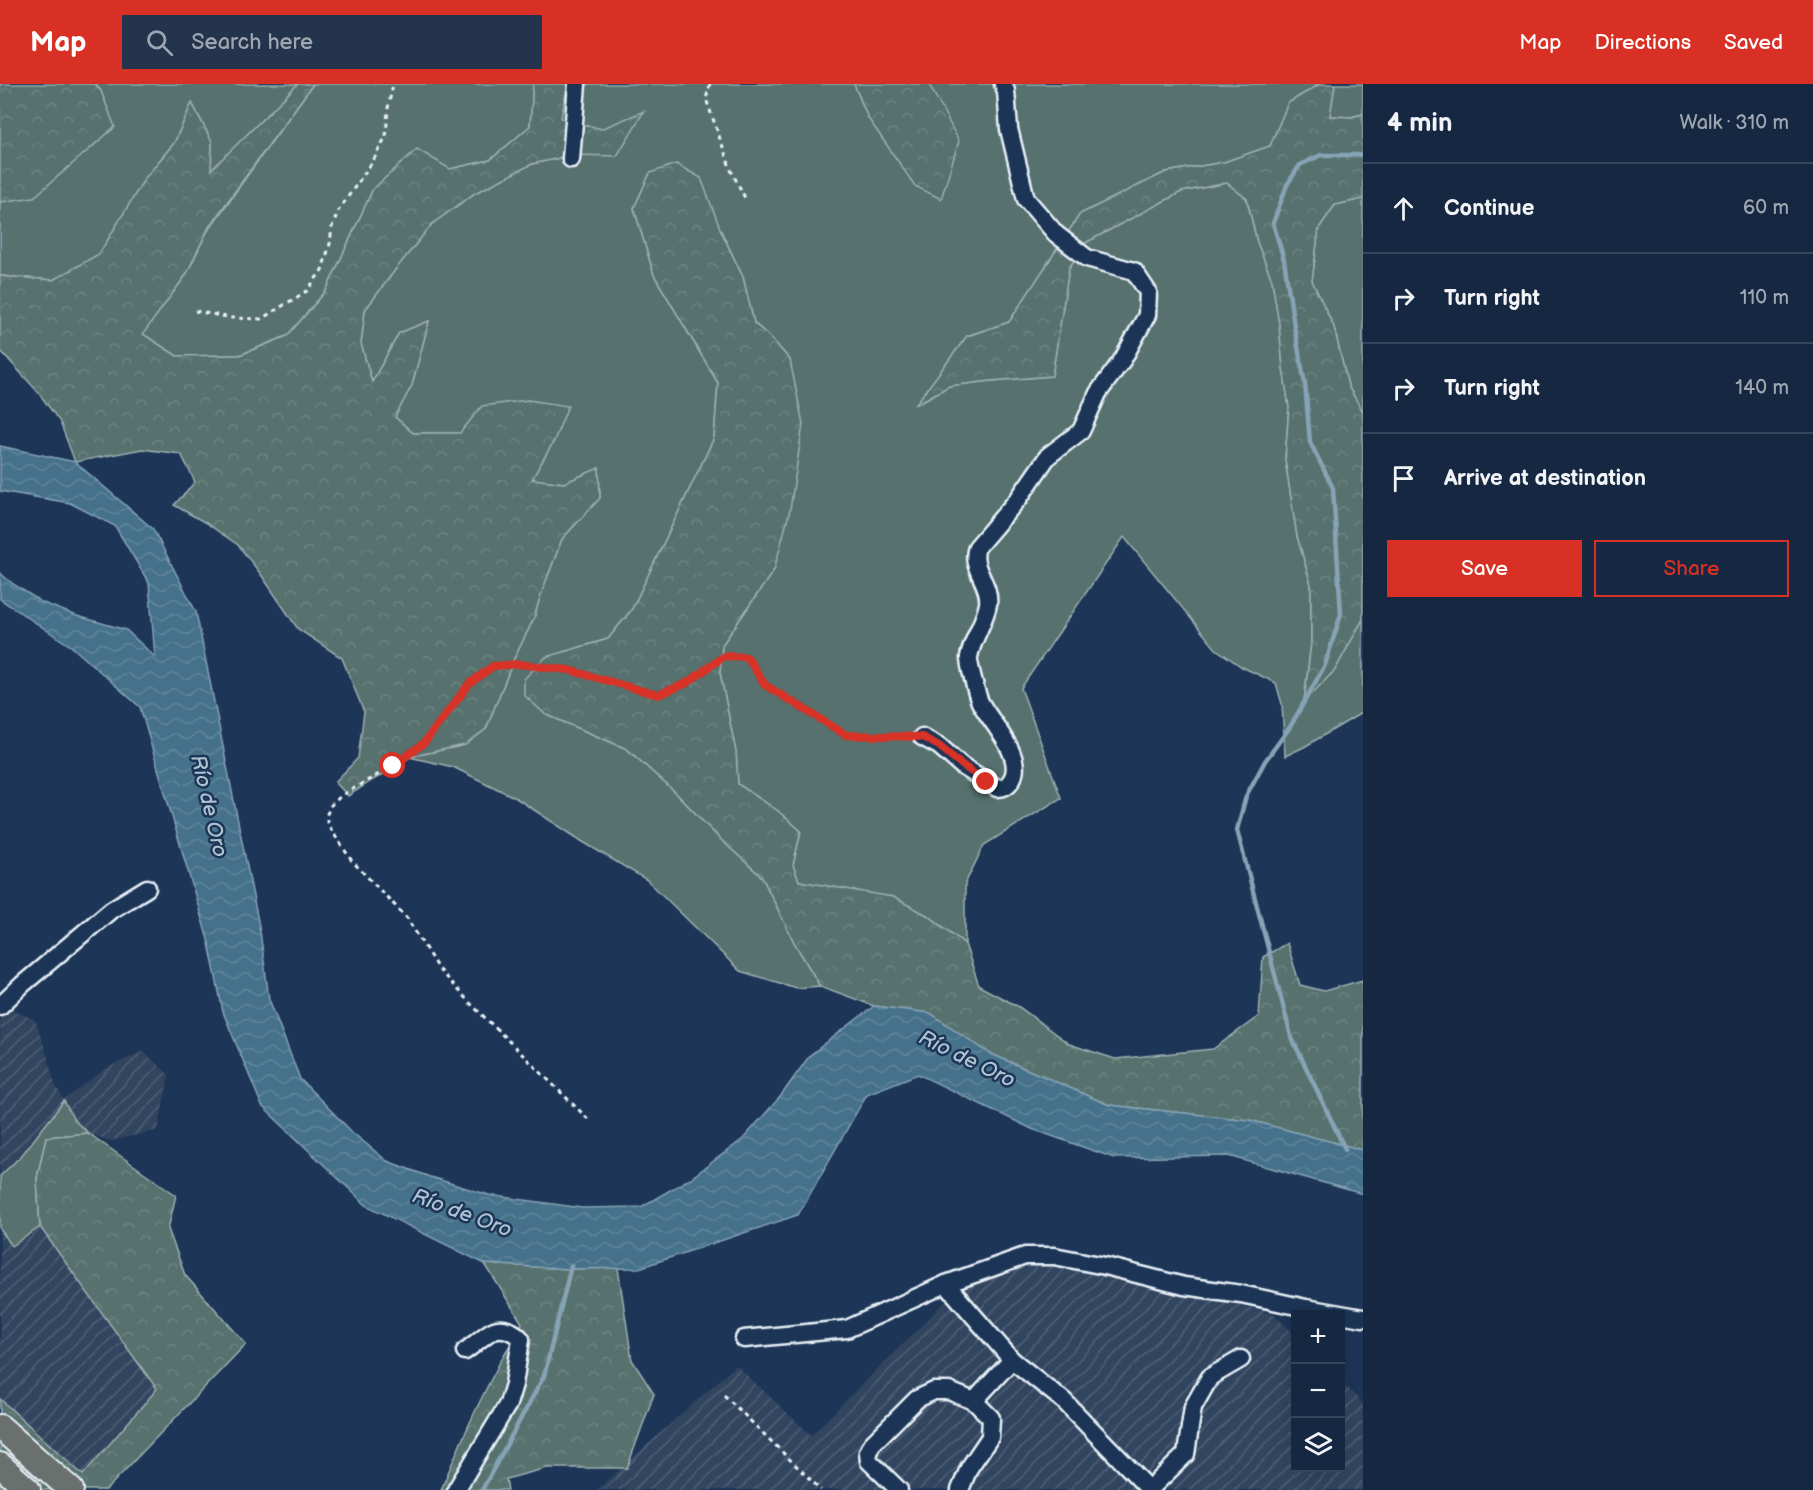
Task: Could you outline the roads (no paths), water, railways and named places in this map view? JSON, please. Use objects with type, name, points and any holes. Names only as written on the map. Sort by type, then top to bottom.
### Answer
[{"type":"highway","points":[[0,1427],[71,1490]]},
{"type":"highway","points":[[0,1465],[28,1490]]},
{"type":"lane","points":[[571,159],[577,84]]},
{"type":"lane","points":[[922,737],[939,746],[962,765],[997,788],[1003,788],[1016,772],[1014,756],[979,700],[969,658],[988,604],[987,590],[975,562],[975,554],[977,548],[1019,498],[1048,456],[1081,431],[1098,393],[1123,359],[1147,315],[1148,292],[1134,271],[1087,258],[1056,234],[1026,199],[1009,129],[1006,91],[1003,84]]},
{"type":"lane","points":[[0,1006],[111,910],[147,888]]},
{"type":"lane","points":[[744,1339],[847,1329],[946,1284],[1025,1256],[1054,1256],[1184,1286],[1241,1294],[1363,1318]]},
{"type":"lane","points":[[946,1284],[1012,1360],[1064,1401],[1150,1490],[1186,1454],[1192,1407],[1210,1377],[1240,1359]]},
{"type":"lane","points":[[456,1490],[508,1404],[514,1384],[521,1339],[516,1332],[494,1329],[465,1351]]},
{"type":"lane","points":[[974,1401],[1012,1360]]},
{"type":"lane","points":[[899,1490],[869,1461],[868,1452],[872,1444],[917,1398],[934,1391],[949,1391],[974,1401],[992,1418],[990,1437],[969,1468],[960,1490]]},
{"type":"water","name":"Río de Oro","points":[[0,446],[75,462],[153,529],[196,612],[260,931],[269,999],[300,1079],[353,1133],[387,1161],[489,1195],[582,1208],[641,1207],[691,1178],[743,1139],[780,1097],[810,1055],[874,1006],[930,1013],[989,1053],[1109,1105],[1249,1120],[1363,1150],[1363,1194],[1229,1156],[1114,1158],[1032,1129],[918,1074],[867,1094],[798,1215],[639,1268],[569,1269],[485,1264],[366,1205],[262,1106],[223,1012],[209,943],[140,707],[72,647],[0,599],[0,573],[43,603],[77,616],[126,630],[155,657],[149,583],[115,526],[70,503],[0,491]]},
{"type":"waterway","points":[[1345,1149],[1291,1036],[1237,830],[1246,796],[1265,761],[1290,727],[1325,665],[1341,614],[1333,488],[1310,442],[1305,384],[1284,260],[1273,223],[1287,185],[1300,165],[1321,155],[1363,155]]},
{"type":"waterway","points":[[482,1490],[544,1376],[571,1266]]}]
